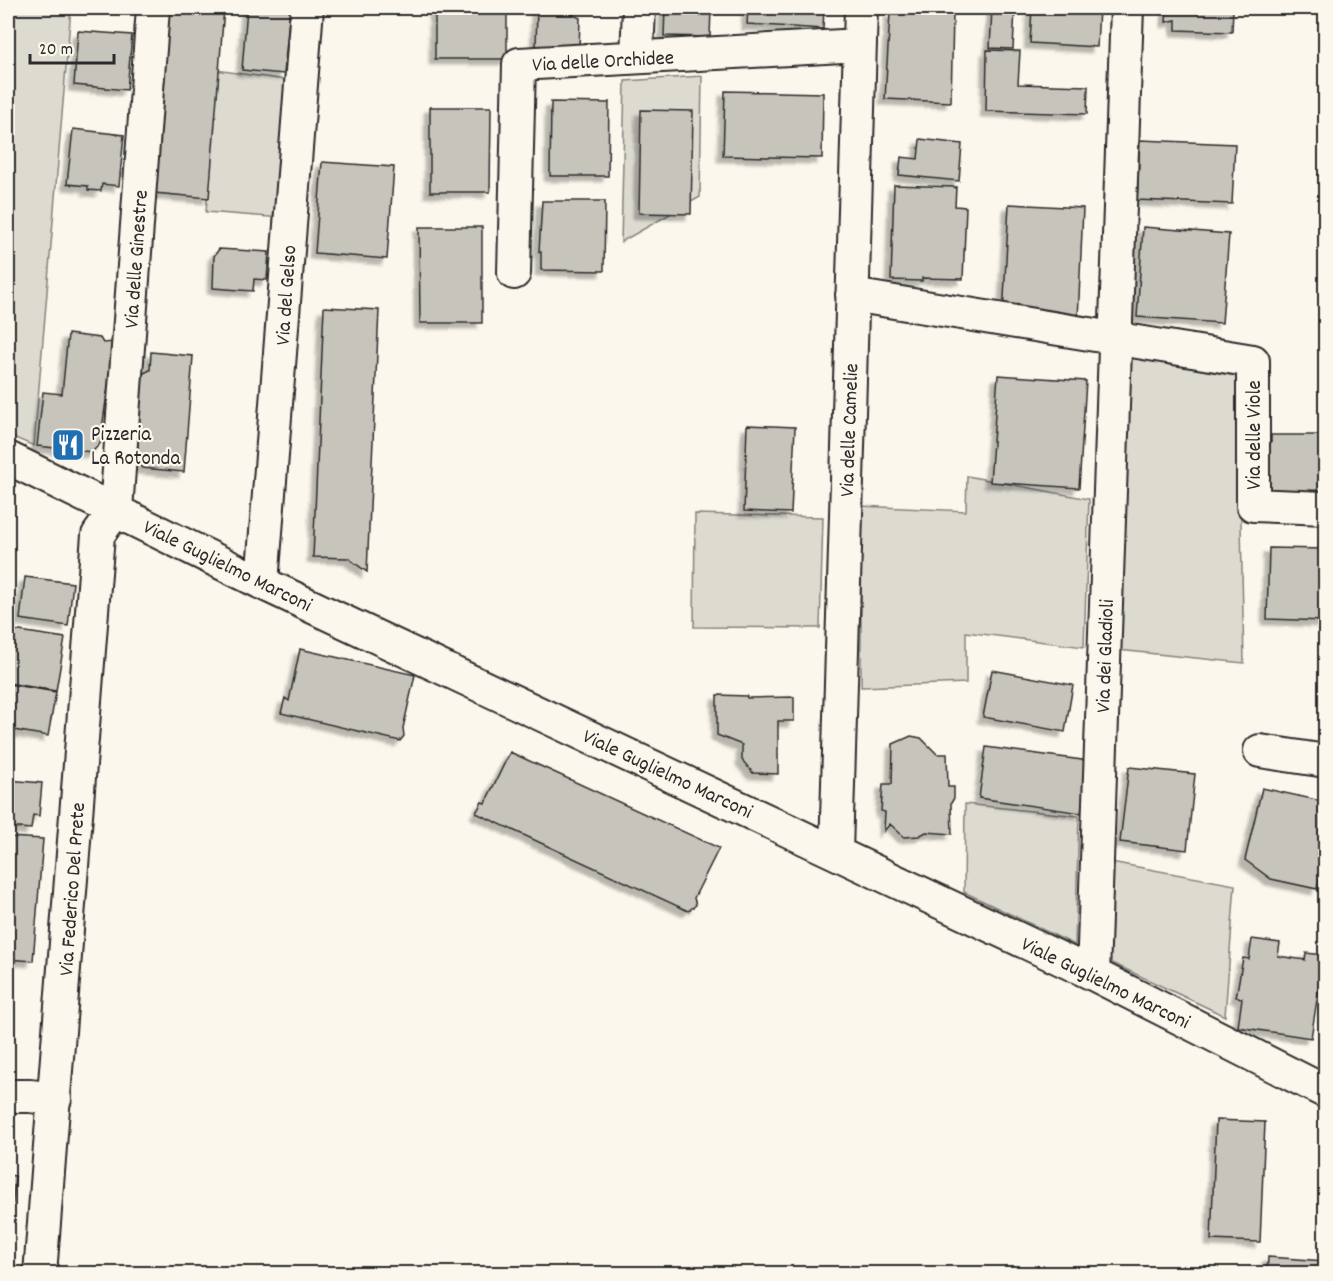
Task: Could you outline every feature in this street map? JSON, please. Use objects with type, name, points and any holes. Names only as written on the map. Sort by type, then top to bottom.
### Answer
[{"type":"street","name":"Via delle Ginestre","points":[[116,510],[153,8]]},
{"type":"street","name":"Via del Gelso","points":[[262,583],[307,8]]},
{"type":"street","points":[[637,57],[639,8]]},
{"type":"street","name":"Via delle Camelie","points":[[836,852],[861,8]]},
{"type":"street","name":"Via dei Gladioli","points":[[1093,974],[1126,8]]},
{"type":"street","name":"Via delle Orchidee","points":[[514,273],[519,64],[860,45]]},
{"type":"street","points":[[852,295],[1114,338]]},
{"type":"street","name":"Via delle Viole","points":[[1114,338],[1253,361],[1253,505],[1326,508]]},
{"type":"street","name":"Viale Guglielmo Marconi","points":[[8,458],[262,583],[1093,974],[1326,1092]]},
{"type":"street","name":"Via Federico Del Prete","points":[[40,1274],[98,535],[116,510]]},
{"type":"street","points":[[1260,751],[1326,761]]},
{"type":"street","points":[[8,1096],[55,1099]]},
{"type":"shaded area","points":[[8,8],[71,8],[34,446],[8,435]]},
{"type":"shaded area","points":[[216,70],[293,81],[282,218],[206,212]]},
{"type":"shaded area","points":[[702,76],[700,197],[621,242],[625,81]]},
{"type":"shaded area","points":[[1128,357],[1242,377],[1241,524],[1244,663],[1118,650]]},
{"type":"shaded area","points":[[967,476],[1089,499],[1084,647],[966,632],[966,683],[861,687],[861,506],[966,511]]},
{"type":"shaded area","points":[[695,514],[823,517],[820,628],[694,627]]},
{"type":"shaded area","points":[[965,804],[1079,816],[1075,945],[964,892]]},
{"type":"shaded area","points":[[1111,862],[1235,885],[1225,1016],[1108,961]]},
{"type":"building","points":[[169,8],[224,8],[209,198],[154,193]]},
{"type":"building","points":[[247,8],[290,8],[284,74],[242,70]]},
{"type":"building","points":[[435,8],[507,8],[507,59],[435,59]]},
{"type":"building","points":[[537,8],[570,8],[570,13],[580,18],[579,50],[536,49]]},
{"type":"building","points":[[665,8],[711,8],[710,37],[664,36]]},
{"type":"building","points":[[748,8],[824,8],[823,29],[747,24]]},
{"type":"building","points":[[992,8],[1015,8],[1013,49],[990,48]]},
{"type":"building","points":[[1032,8],[1099,8],[1097,47],[1030,43]]},
{"type":"building","points":[[1167,8],[1233,8],[1232,32],[1176,30],[1176,20],[1166,22]]},
{"type":"building","points":[[890,13],[953,15],[951,102],[885,99]]},
{"type":"building","points":[[78,31],[132,35],[127,90],[74,85]]},
{"type":"building","points":[[987,50],[1020,51],[1018,84],[1088,86],[1087,114],[986,111]]},
{"type":"building","points":[[725,91],[823,93],[822,158],[723,156]]},
{"type":"building","points":[[551,102],[609,103],[608,176],[550,176]]},
{"type":"building","points":[[430,107],[491,107],[490,192],[430,192]]},
{"type":"building","points":[[641,110],[693,111],[691,214],[639,213]]},
{"type":"building","points":[[73,129],[124,135],[119,186],[102,184],[101,191],[88,190],[88,186],[67,184]]},
{"type":"building","points":[[920,139],[962,144],[959,181],[899,175],[901,157],[918,159]]},
{"type":"building","points":[[1140,140],[1235,144],[1232,204],[1137,200]]},
{"type":"building","points":[[322,162],[394,167],[387,259],[315,253]]},
{"type":"building","points":[[894,185],[956,187],[955,206],[966,207],[963,279],[891,280]]},
{"type":"building","points":[[542,201],[605,201],[604,271],[541,270],[541,252],[539,252]]},
{"type":"building","points":[[1009,204],[1083,208],[1078,320],[1003,316]]},
{"type":"building","points":[[419,227],[482,227],[482,323],[420,323]]},
{"type":"building","points":[[1143,227],[1229,234],[1222,323],[1137,317]]},
{"type":"building","points":[[219,249],[269,252],[267,280],[254,279],[253,291],[213,288],[214,256]]},
{"type":"building","points":[[324,307],[379,310],[367,572],[348,558],[313,557]]},
{"type":"building","points":[[68,334],[100,338],[103,343],[114,342],[100,444],[92,452],[37,446],[43,392],[62,394]]},
{"type":"building","points":[[151,352],[193,356],[184,472],[142,468],[137,462],[142,374],[150,370]]},
{"type":"building","points":[[998,375],[1086,381],[1079,488],[990,482]]},
{"type":"building","points":[[747,425],[795,427],[791,513],[744,511]]},
{"type":"building","points":[[1271,435],[1326,435],[1324,493],[1265,494]]},
{"type":"building","points":[[1269,548],[1326,549],[1326,621],[1267,619]]},
{"type":"building","points":[[25,577],[73,583],[68,626],[20,619]]},
{"type":"building","points":[[13,630],[65,638],[56,691],[8,683]]},
{"type":"building","points":[[300,649],[415,675],[403,728],[404,736],[400,741],[281,713],[285,698],[289,701]]},
{"type":"building","points":[[992,670],[1073,685],[1065,732],[983,717]]},
{"type":"building","points":[[8,684],[56,692],[48,736],[8,729]]},
{"type":"building","points":[[717,695],[747,696],[747,698],[794,697],[794,721],[778,721],[778,774],[753,773],[742,760],[742,745],[717,735]]},
{"type":"building","points":[[911,736],[921,738],[937,754],[947,754],[948,787],[954,787],[954,798],[951,803],[952,834],[926,832],[919,836],[904,837],[890,824],[884,831],[885,812],[881,811],[883,784],[892,784],[893,744]]},
{"type":"building","points":[[986,747],[1089,761],[1081,813],[979,798]]},
{"type":"building","points":[[510,752],[719,848],[694,898],[696,905],[688,911],[476,813],[482,802],[485,803]]},
{"type":"building","points":[[1129,767],[1195,774],[1187,850],[1120,842]]},
{"type":"building","points":[[8,780],[42,783],[39,816],[33,815],[31,829],[8,827]]},
{"type":"building","points":[[1262,788],[1326,802],[1326,816],[1317,854],[1325,856],[1317,889],[1271,879],[1245,860]]},
{"type":"building","points":[[8,837],[43,839],[33,961],[8,959]]},
{"type":"building","points":[[1252,939],[1280,943],[1278,956],[1305,960],[1306,953],[1324,955],[1311,1038],[1238,1027],[1242,998],[1236,997],[1243,958],[1249,959]]},
{"type":"building","points":[[1216,1120],[1265,1122],[1260,1242],[1211,1240]]},
{"type":"building","points":[[8,1175],[15,1176],[8,1263]]},
{"type":"building","points":[[1268,1257],[1326,1261],[1326,1274],[1267,1274]]},
{"type":"place","name":"Pizzeria La Rotonda","points":[[68,445]]}]
